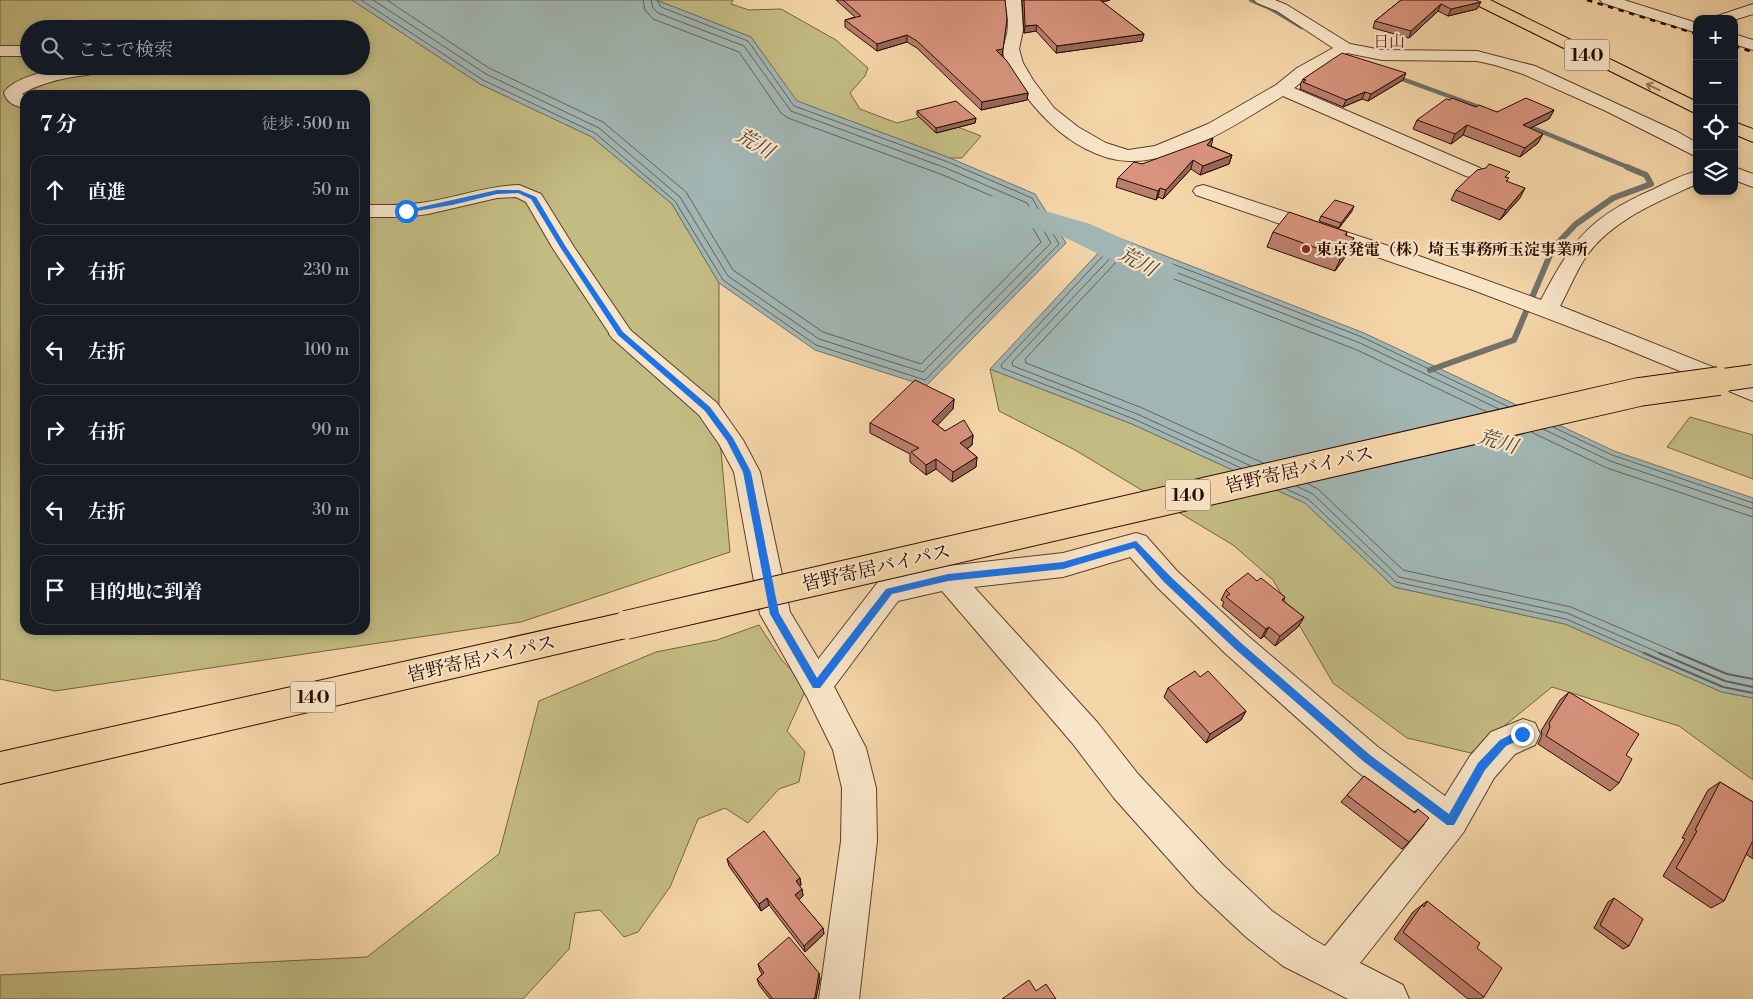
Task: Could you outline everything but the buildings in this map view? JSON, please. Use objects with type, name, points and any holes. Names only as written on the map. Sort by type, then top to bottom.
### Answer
[{"type":"highway","name":"140","points":[[1478,0],[1693,107]]},
{"type":"highway","name":"140","points":[[1503,0],[1693,91]]},
{"type":"highway","points":[[1738,114],[1753,121]]},
{"type":"highway","points":[[1738,129],[1753,136]]},
{"type":"highway","name":"皆野寄居バイパス","points":[[0,768],[1621,396],[1753,376]]},
{"type":"street","points":[[1013,0],[1015,36],[1011,48],[1015,62],[1050,115],[1087,142],[1128,156],[1140,155],[1201,135],[1282,89],[1303,72],[1345,48]]},
{"type":"street","points":[[1262,0],[1282,8],[1345,48],[1382,55],[1456,55],[1499,60],[1529,70],[1612,107],[1695,150]]},
{"type":"street","points":[[1608,0],[1693,26]]},
{"type":"street","points":[[1735,15],[1753,9]]},
{"type":"street","points":[[1738,40],[1753,45]]},
{"type":"street","points":[[0,51],[20,51]]},
{"type":"street","points":[[20,101],[14,98],[13,92],[38,78],[50,75]]},
{"type":"street","points":[[1282,89],[1473,172]]},
{"type":"street","points":[[1738,175],[1753,181]]},
{"type":"street","points":[[1547,310],[1580,249],[1603,226],[1621,211],[1693,179]]},
{"type":"street","points":[[370,211],[406,211],[428,208],[497,192],[519,191],[534,198],[563,247],[621,334],[708,409],[730,440],[747,472],[775,614],[817,686],[849,748],[859,788],[859,841],[839,999]]},
{"type":"street","points":[[1203,191],[1392,253],[1633,341],[1753,392]]},
{"type":"street","points":[[817,686],[889,591],[948,578],[1063,566],[1136,544],[1168,579],[1237,645],[1366,758],[1450,821]]},
{"type":"street","points":[[948,578],[1085,733],[1126,786],[1210,878],[1259,924],[1297,952],[1332,968],[1389,999]]},
{"type":"street","points":[[1332,968],[1450,821],[1482,767],[1503,743],[1522,734]]},
{"type":"shaded area","points":[[0,0],[352,0],[480,84],[592,137],[672,204],[719,283],[719,428],[730,552],[521,622],[55,691],[0,679]]},
{"type":"shaded area","points":[[656,0],[733,0],[731,4],[749,10],[781,9],[836,40],[868,68],[865,76],[850,93],[860,109],[897,123],[927,115],[981,136],[962,158],[950,158],[796,101],[751,37]]},
{"type":"shaded area","points":[[990,369],[1132,424],[1305,503],[1394,587],[1565,624],[1722,692],[1753,698],[1753,780],[1679,726],[1552,687],[1471,753],[1407,738],[1333,683],[1273,580],[1233,545],[1075,450],[999,411]]},
{"type":"shaded area","points":[[1690,417],[1753,435],[1753,479],[1667,447]]},
{"type":"shaded area","points":[[759,625],[781,659],[807,687],[787,731],[805,752],[799,782],[779,789],[748,823],[725,808],[698,819],[670,887],[638,932],[624,937],[600,910],[575,913],[569,949],[523,999],[0,999],[0,975],[367,957],[499,854],[539,701],[656,652],[717,640]]},
{"type":"water","points":[[352,0],[656,0],[751,37],[797,101],[950,158],[1035,194],[1066,243],[926,386],[815,350],[719,283],[672,204],[592,137],[480,84]]},
{"type":"water","points":[[1114,236],[1364,333],[1614,451],[1753,498],[1753,698],[1722,692],[1565,624],[1394,587],[1305,503],[1132,424],[990,369]]},
{"type":"waterway","points":[[1251,0],[1270,8],[1302,27]]},
{"type":"waterway","points":[[1394,76],[1487,110]]},
{"type":"waterway","points":[[1523,124],[1630,168]]},
{"type":"waterway","points":[[1430,370],[1514,340],[1553,248],[1576,224],[1613,198],[1651,184],[1646,175],[1627,167]]},
{"type":"waterway","name":"荒川","points":[[993,206],[1078,231],[1152,266],[1160,272]]},
{"type":"railway","points":[[1587,0],[1693,33]]},
{"type":"railway","points":[[1738,47],[1753,52]]},
{"type":"place","name":"東京発電（株）埼玉事務所玉淀事業所","points":[[1306,249]]},
{"type":"district","name":"日山","points":[[1389,41]]},
{"type":"route","points":[[406,211],[452,203],[497,192],[519,191],[534,198],[563,247],[621,334],[708,409],[730,440],[747,472],[775,614],[817,686],[889,591],[948,578],[1063,566],[1136,544],[1149,560],[1237,645],[1366,758],[1450,821],[1482,767],[1503,743],[1522,734]]}]
